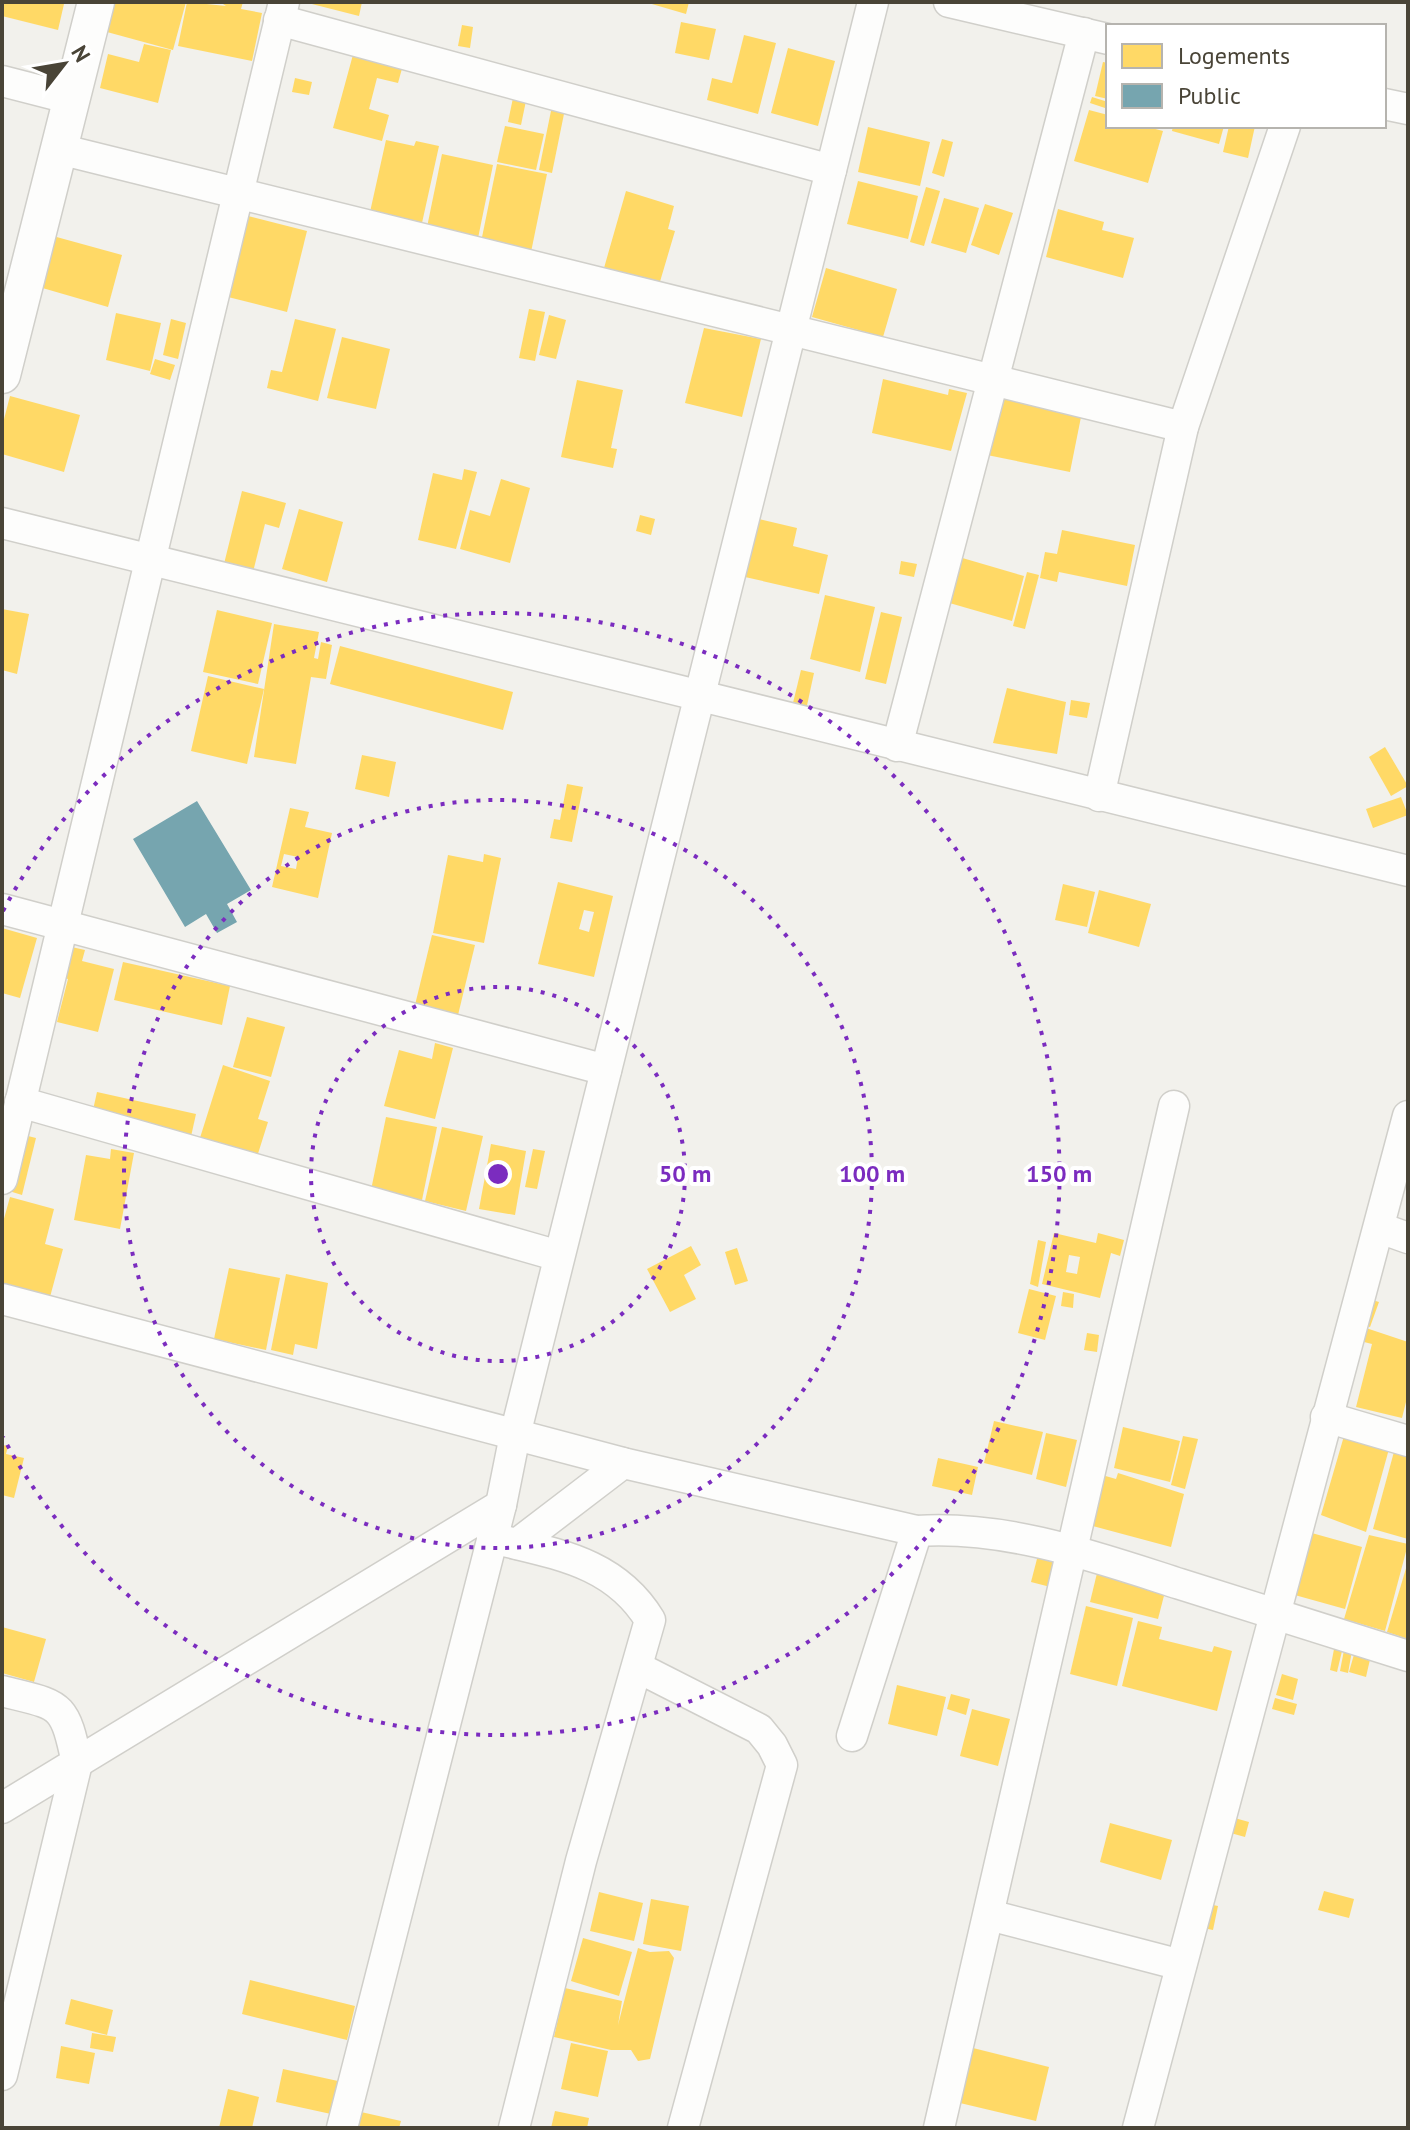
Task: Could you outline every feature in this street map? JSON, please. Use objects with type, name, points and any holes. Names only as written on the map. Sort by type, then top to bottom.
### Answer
[{"type":"street","points":[[2,375],[96,2]]},
{"type":"street","points":[[342,2128],[504,1541],[501,1505],[515,1435],[873,2]]},
{"type":"street","points":[[897,746],[993,380],[1096,36],[949,2]]},
{"type":"street","points":[[2,1179],[282,11],[831,170]]},
{"type":"street","points":[[2,81],[72,99]]},
{"type":"street","points":[[1386,104],[1408,109]]},
{"type":"street","points":[[1099,796],[1183,427],[1284,128]]},
{"type":"street","points":[[59,149],[1183,427]]},
{"type":"street","points":[[2,523],[1408,871]]},
{"type":"street","points":[[2,909],[606,1070]]},
{"type":"street","points":[[20,1102],[559,1256]]},
{"type":"street","points":[[939,2128],[1174,1106]]},
{"type":"street","points":[[1138,2128],[1408,1116]]},
{"type":"street","points":[[1380,1228],[1408,1238]]},
{"type":"street","points":[[2,1299],[623,1463],[917,1531],[944,1529],[996,1535],[1074,1550],[1408,1656]]},
{"type":"street","points":[[1326,1417],[1408,1441]]},
{"type":"street","points":[[504,1541],[623,1463]]},
{"type":"street","points":[[2,1808],[501,1505]]},
{"type":"street","points":[[852,1736],[917,1531]]},
{"type":"street","points":[[504,1541],[581,1561],[635,1596],[650,1620],[639,1668],[581,1861],[514,2128]]},
{"type":"street","points":[[639,1668],[759,1729],[782,1765],[683,2128]]},
{"type":"street","points":[[2,1691],[49,1703],[62,1712],[68,1722],[77,1763],[2,2075]]},
{"type":"street","points":[[989,1915],[1181,1965]]},
{"type":"building: Logements","points":[[2,2],[64,4],[58,30],[2,16]]},
{"type":"building: Logements","points":[[103,2],[186,2],[173,50],[96,29]]},
{"type":"building: Logements","points":[[187,2],[226,6],[220,2],[243,2],[241,9],[262,13],[252,61],[178,46]]},
{"type":"building: Logements","points":[[304,2],[362,2],[359,16]]},
{"type":"building: Logements","points":[[645,2],[689,2],[686,14]]},
{"type":"building: Logements","points":[[681,22],[716,29],[709,60],[675,53]]},
{"type":"building: Logements","points":[[462,25],[473,27],[470,48],[458,46]]},
{"type":"building: Logements","points":[[744,35],[776,43],[758,114],[707,100],[712,78],[732,83]]},
{"type":"building: Logements","points":[[144,44],[171,50],[158,103],[100,88],[108,54],[139,62]]},
{"type":"building: Logements","points":[[788,48],[835,61],[818,126],[771,113]]},
{"type":"building: Logements","points":[[354,51],[403,65],[398,83],[377,78],[369,109],[389,115],[382,141],[333,128]]},
{"type":"building: Logements","points":[[1103,62],[1106,63],[1106,99],[1095,96]]},
{"type":"building: Logements","points":[[295,78],[312,82],[309,95],[292,92]]},
{"type":"building: Logements","points":[[514,93],[527,96],[521,125],[508,122]]},
{"type":"building: Logements","points":[[1092,97],[1106,101],[1106,108],[1090,103]]},
{"type":"building: Logements","points":[[553,101],[566,104],[552,173],[539,170]]},
{"type":"building: Logements","points":[[1089,110],[1106,114],[1106,128],[1163,131],[1148,183],[1074,161]]},
{"type":"building: Logements","points":[[505,126],[544,134],[536,170],[497,162]]},
{"type":"building: Logements","points":[[868,127],[930,142],[920,186],[858,172]]},
{"type":"building: Logements","points":[[1173,128],[1223,128],[1219,144],[1172,131]]},
{"type":"building: Logements","points":[[1229,128],[1255,128],[1248,158],[1223,152]]},
{"type":"building: Logements","points":[[942,139],[953,142],[944,177],[932,173]]},
{"type":"building: Logements","points":[[386,140],[414,146],[416,141],[439,146],[420,232],[368,221]]},
{"type":"building: Logements","points":[[442,154],[493,165],[477,243],[426,232]]},
{"type":"building: Logements","points":[[497,164],[547,174],[530,257],[480,247]]},
{"type":"building: Logements","points":[[858,181],[918,196],[908,239],[847,224]]},
{"type":"building: Logements","points":[[926,187],[940,191],[924,246],[910,242]]},
{"type":"building: Logements","points":[[626,191],[674,206],[668,229],[675,231],[659,285],[604,268]]},
{"type":"building: Logements","points":[[944,198],[979,208],[966,253],[931,243]]},
{"type":"building: Logements","points":[[985,204],[1013,213],[999,255],[971,245]]},
{"type":"building: Logements","points":[[1058,209],[1104,222],[1102,230],[1134,238],[1123,278],[1046,257]]},
{"type":"building: Logements","points":[[248,216],[307,231],[287,312],[228,297]]},
{"type":"building: Logements","points":[[53,236],[122,255],[108,307],[39,287]]},
{"type":"building: Logements","points":[[826,268],[897,289],[883,337],[812,317]]},
{"type":"building: Logements","points":[[529,309],[545,312],[535,361],[519,358]]},
{"type":"building: Logements","points":[[116,313],[161,323],[150,371],[106,360]]},
{"type":"building: Logements","points":[[549,315],[566,320],[556,359],[539,355]]},
{"type":"building: Logements","points":[[171,319],[186,323],[178,359],[163,355]]},
{"type":"building: Logements","points":[[295,319],[336,329],[318,401],[267,388],[271,370],[282,372]]},
{"type":"building: Logements","points":[[704,328],[761,339],[742,417],[685,403]]},
{"type":"building: Logements","points":[[342,337],[390,349],[376,409],[327,398]]},
{"type":"building: Logements","points":[[155,359],[175,365],[170,380],[150,374]]},
{"type":"building: Logements","points":[[883,379],[948,395],[949,389],[967,393],[951,451],[872,433]]},
{"type":"building: Logements","points":[[577,380],[623,390],[611,448],[617,449],[613,468],[561,457]]},
{"type":"building: Logements","points":[[999,394],[1082,412],[1070,472],[987,455]]},
{"type":"building: Logements","points":[[10,396],[80,415],[64,472],[2,454],[2,427]]},
{"type":"building: Logements","points":[[464,469],[477,472],[456,549],[418,540],[433,473],[462,480]]},
{"type":"building: Logements","points":[[501,479],[530,488],[510,563],[460,549],[470,510],[490,516]]},
{"type":"building: Logements","points":[[242,491],[286,503],[279,528],[265,524],[251,580],[222,572]]},
{"type":"building: Logements","points":[[299,509],[343,522],[327,582],[282,569]]},
{"type":"building: Logements","points":[[640,515],[655,519],[651,535],[636,531]]},
{"type":"building: Logements","points":[[759,519],[797,528],[793,546],[828,555],[819,594],[745,577]]},
{"type":"building: Logements","points":[[1062,530],[1135,545],[1127,586],[1059,572],[1057,582],[1040,578],[1045,552],[1057,554]]},
{"type":"building: Logements","points":[[959,557],[1024,576],[1012,621],[946,602]]},
{"type":"building: Logements","points":[[901,561],[917,564],[914,577],[899,574]]},
{"type":"building: Logements","points":[[1027,572],[1039,575],[1025,629],[1013,626]]},
{"type":"building: Logements","points":[[825,595],[875,607],[860,672],[810,659]]},
{"type":"building: Logements","points":[[2,609],[29,614],[17,674],[2,670]]},
{"type":"building: Logements","points":[[217,610],[272,623],[258,684],[203,672]]},
{"type":"building: Logements","points":[[881,612],[902,617],[886,684],[865,679]]},
{"type":"building: Logements","points":[[274,624],[319,632],[314,658],[318,659],[321,642],[332,645],[326,679],[311,677],[296,764],[254,757]]},
{"type":"building: Logements","points":[[340,646],[513,692],[503,730],[330,684]]},
{"type":"building: Logements","points":[[801,670],[814,673],[806,710],[792,707]]},
{"type":"building: Logements","points":[[208,676],[264,689],[247,764],[191,751]]},
{"type":"building: Logements","points":[[1007,688],[1066,702],[1057,754],[993,743]]},
{"type":"building: Logements","points":[[1071,700],[1090,703],[1087,718],[1069,715]]},
{"type":"building: Logements","points":[[1385,747],[1408,786],[1391,796],[1369,757]]},
{"type":"building: Logements","points":[[362,755],[396,762],[389,797],[355,789]]},
{"type":"building: Logements","points":[[567,784],[583,787],[572,842],[550,838],[554,819],[560,820]]},
{"type":"building: Logements","points":[[1401,797],[1408,815],[1373,828],[1366,809]]},
{"type":"building: Logements","points":[[290,808],[309,812],[305,827],[332,833],[318,898],[272,887]],"holes":[[[284,854],[298,857],[296,869],[281,866]]]},
{"type":"building: Logements","points":[[484,854],[501,858],[484,943],[433,933],[448,855],[483,862]]},
{"type":"building: Logements","points":[[558,882],[613,896],[594,977],[538,964]],"holes":[[[584,910],[594,912],[589,932],[579,929]]]},
{"type":"building: Logements","points":[[1063,884],[1095,892],[1087,927],[1055,920]]},
{"type":"building: Logements","points":[[1099,890],[1151,904],[1139,947],[1088,933]]},
{"type":"building: Logements","points":[[2,928],[37,938],[20,998],[2,993]]},
{"type":"building: Logements","points":[[432,935],[475,945],[458,1015],[415,1005]]},
{"type":"building: Logements","points":[[67,946],[85,950],[82,961],[114,969],[98,1032],[57,1022],[68,979],[59,976]]},
{"type":"building: Logements","points":[[123,962],[230,986],[222,1025],[114,1000]]},
{"type":"building: Logements","points":[[247,1017],[285,1027],[271,1077],[233,1067]]},
{"type":"building: Logements","points":[[435,1043],[453,1048],[435,1119],[384,1106],[399,1050],[432,1059]]},
{"type":"building: Logements","points":[[223,1065],[270,1081],[258,1119],[268,1122],[256,1160],[199,1141]]},
{"type":"building: Logements","points":[[97,1092],[196,1114],[190,1141],[91,1119]]},
{"type":"building: Logements","points":[[386,1117],[437,1127],[422,1200],[371,1190]]},
{"type":"building: Logements","points":[[442,1127],[483,1136],[466,1211],[425,1201]]},
{"type":"building: Logements","points":[[24,1135],[36,1138],[22,1195],[9,1191]]},
{"type":"building: Logements","points":[[491,1144],[526,1151],[515,1215],[479,1209]]},
{"type":"building: Logements","points":[[111,1149],[134,1153],[120,1229],[74,1220],[86,1155],[110,1159]]},
{"type":"building: Logements","points":[[533,1149],[545,1151],[537,1189],[525,1187]]},
{"type":"building: Logements","points":[[10,1197],[54,1209],[45,1244],[63,1249],[50,1297],[2,1285],[2,1226]]},
{"type":"building: Logements","points":[[1054,1233],[1096,1243],[1098,1233],[1124,1240],[1120,1256],[1111,1253],[1100,1298],[1042,1284]],"holes":[[[1069,1255],[1080,1257],[1077,1274],[1066,1272]]]},
{"type":"building: Logements","points":[[1038,1240],[1046,1242],[1038,1287],[1030,1284]]},
{"type":"building: Logements","points":[[691,1246],[701,1265],[684,1275],[696,1299],[670,1312],[647,1269]]},
{"type":"building: Logements","points":[[737,1248],[748,1281],[735,1285],[725,1252]]},
{"type":"building: Logements","points":[[229,1268],[280,1278],[266,1350],[214,1339]]},
{"type":"building: Logements","points":[[286,1274],[328,1283],[317,1349],[295,1344],[293,1355],[271,1350]]},
{"type":"building: Logements","points":[[1029,1289],[1056,1296],[1045,1340],[1018,1333]]},
{"type":"building: Logements","points":[[1063,1292],[1074,1294],[1073,1308],[1061,1306]]},
{"type":"building: Logements","points":[[1369,1299],[1379,1302],[1370,1327],[1361,1324]]},
{"type":"building: Logements","points":[[1360,1326],[1408,1342],[1408,1394],[1402,1418],[1356,1407],[1372,1344],[1356,1340]]},
{"type":"building: Logements","points":[[1087,1333],[1099,1335],[1097,1352],[1084,1350]]},
{"type":"building: Logements","points":[[994,1421],[1043,1432],[1032,1475],[984,1463]]},
{"type":"building: Logements","points":[[1123,1427],[1180,1441],[1170,1482],[1114,1468]]},
{"type":"building: Logements","points":[[1046,1433],[1077,1440],[1066,1487],[1036,1479]]},
{"type":"building: Logements","points":[[1183,1436],[1198,1439],[1185,1489],[1171,1485]]},
{"type":"building: Logements","points":[[1344,1436],[1389,1449],[1366,1532],[1321,1515]]},
{"type":"building: Logements","points":[[2,1445],[8,1446],[6,1454],[24,1458],[14,1498],[2,1495]]},
{"type":"building: Logements","points":[[1395,1448],[1408,1452],[1408,1539],[1373,1529]]},
{"type":"building: Logements","points":[[938,1458],[978,1467],[972,1495],[932,1486]]},
{"type":"building: Logements","points":[[1118,1473],[1184,1494],[1171,1547],[1089,1525],[1102,1475],[1116,1479]]},
{"type":"building: Logements","points":[[1301,1530],[1362,1547],[1345,1609],[1284,1592]]},
{"type":"building: Logements","points":[[1369,1535],[1408,1544],[1385,1631],[1344,1619]]},
{"type":"building: Logements","points":[[1038,1555],[1070,1563],[1062,1590],[1031,1582]]},
{"type":"building: Logements","points":[[1408,1565],[1408,1639],[1387,1632]]},
{"type":"building: Logements","points":[[1098,1569],[1167,1584],[1158,1619],[1090,1602]]},
{"type":"building: Logements","points":[[1086,1606],[1133,1618],[1117,1686],[1070,1674]]},
{"type":"building: Logements","points":[[1138,1621],[1162,1627],[1159,1639],[1212,1652],[1214,1646],[1232,1651],[1217,1711],[1122,1686]]},
{"type":"building: Logements","points":[[2,1627],[46,1639],[34,1682],[2,1673]]},
{"type":"building: Logements","points":[[1334,1649],[1342,1651],[1337,1672],[1330,1670]]},
{"type":"building: Logements","points":[[1344,1650],[1352,1651],[1348,1673],[1340,1671]]},
{"type":"building: Logements","points":[[1355,1651],[1371,1655],[1366,1677],[1349,1672]]},
{"type":"building: Logements","points":[[1282,1674],[1298,1679],[1293,1700],[1276,1695]]},
{"type":"building: Logements","points":[[897,1685],[946,1697],[937,1736],[888,1724]]},
{"type":"building: Logements","points":[[951,1694],[970,1699],[966,1715],[947,1709]]},
{"type":"building: Logements","points":[[1275,1698],[1297,1704],[1294,1715],[1272,1709]]},
{"type":"building: Logements","points":[[972,1709],[1010,1719],[998,1766],[960,1756]]},
{"type":"building: Logements","points":[[1231,1817],[1249,1822],[1245,1837],[1227,1832]]},
{"type":"building: Logements","points":[[1110,1823],[1172,1840],[1161,1880],[1100,1862]]},
{"type":"building: Logements","points":[[1324,1891],[1354,1899],[1349,1918],[1318,1910]]},
{"type":"building: Logements","points":[[599,1892],[643,1903],[634,1941],[590,1931]]},
{"type":"building: Logements","points":[[651,1899],[689,1906],[681,1951],[643,1944]]},
{"type":"building: Logements","points":[[1208,1904],[1218,1906],[1213,1930],[1203,1928]]},
{"type":"building: Logements","points":[[583,1938],[632,1952],[619,1996],[571,1981]]},
{"type":"building: Logements","points":[[638,1948],[650,1952],[669,1951],[674,1958],[650,2059],[638,2061],[631,2050],[611,2050],[554,2037],[565,1988],[622,2001],[618,2025]]},
{"type":"building: Logements","points":[[250,1980],[355,2006],[347,2040],[242,2014]]},
{"type":"building: Logements","points":[[71,1999],[113,2010],[107,2035],[65,2024]]},
{"type":"building: Logements","points":[[92,2033],[116,2037],[113,2052],[90,2048]]},
{"type":"building: Logements","points":[[571,2043],[608,2051],[598,2097],[561,2089]]},
{"type":"building: Logements","points":[[61,2046],[95,2053],[89,2084],[56,2078]]},
{"type":"building: Logements","points":[[973,2048],[1049,2067],[1036,2121],[960,2103]]},
{"type":"building: Logements","points":[[283,2069],[338,2081],[331,2114],[276,2102]]},
{"type":"building: Logements","points":[[228,2089],[259,2097],[252,2128],[219,2128]]},
{"type":"building: Logements","points":[[555,2111],[589,2118],[587,2128],[551,2128]]},
{"type":"building: Logements","points":[[361,2112],[401,2121],[399,2128],[357,2128]]},
{"type":"building: Public","points":[[197,801],[251,890],[227,904],[237,922],[217,933],[206,914],[185,927],[133,839]]}]
